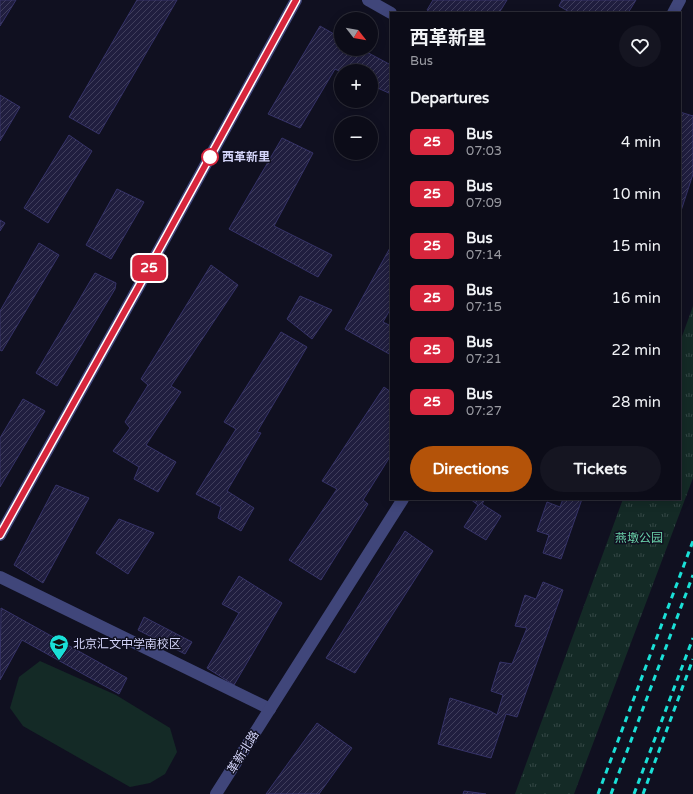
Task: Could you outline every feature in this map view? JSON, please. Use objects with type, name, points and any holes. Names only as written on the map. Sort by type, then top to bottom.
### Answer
[{"type":"street","points":[[0,534],[139,286],[296,0]]},
{"type":"street","points":[[368,0],[390,12]]},
{"type":"street","points":[[674,12],[680,0]]},
{"type":"street","name":"革新北路","points":[[216,794],[402,500]]},
{"type":"street","points":[[0,577],[270,709]]},
{"type":"green space","name":"燕墩公园","points":[[693,306],[693,478],[574,794],[515,794],[623,500],[681,500],[681,339]]},
{"type":"green space","points":[[40,661],[116,695],[170,728],[177,752],[165,774],[150,783],[130,787],[23,726],[10,708],[19,677]]},
{"type":"building","points":[[0,0],[16,0],[0,26]]},
{"type":"building","points":[[137,0],[177,0],[99,134],[69,117]]},
{"type":"building","points":[[433,0],[507,0],[500,12],[430,12],[427,10]]},
{"type":"building","points":[[562,0],[636,0],[629,12],[569,12],[559,6]]},
{"type":"building","points":[[320,26],[334,34],[334,56],[374,56],[390,64],[390,94],[378,88],[378,64],[334,64],[334,71],[300,128],[268,114]]},
{"type":"building","points":[[0,95],[20,107],[0,141]]},
{"type":"building","points":[[681,112],[693,116],[693,174],[681,211],[681,146]]},
{"type":"building","points":[[69,135],[92,151],[48,223],[24,208]]},
{"type":"building","points":[[282,138],[313,153],[274,226],[332,255],[318,277],[229,229]]},
{"type":"building","points":[[117,189],[144,202],[111,259],[86,245]]},
{"type":"building","points":[[0,220],[5,223],[0,231]]},
{"type":"building","points":[[39,243],[59,255],[2,351],[0,350],[0,311]]},
{"type":"building","points":[[390,248],[390,310],[383,322],[390,326],[390,354],[345,329]]},
{"type":"building","points":[[211,265],[238,285],[171,386],[181,392],[146,445],[176,462],[158,492],[134,479],[139,467],[113,451],[130,428],[125,422],[148,385],[141,379]]},
{"type":"building","points":[[95,273],[116,283],[115,289],[57,386],[36,373]]},
{"type":"building","points":[[300,296],[332,310],[312,339],[287,319]]},
{"type":"building","points":[[281,332],[307,347],[257,432],[261,433],[227,491],[254,508],[241,531],[218,518],[221,507],[196,494],[236,429],[224,422]]},
{"type":"building","points":[[384,387],[390,391],[390,457],[363,500],[368,504],[321,580],[289,560],[337,489],[322,481]]},
{"type":"building","points":[[23,399],[45,411],[0,487],[0,438]]},
{"type":"building","points":[[56,485],[89,498],[43,583],[14,565]]},
{"type":"building","points":[[471,500],[484,500],[482,504],[501,516],[486,540],[464,527],[478,505]]},
{"type":"building","points":[[563,500],[582,500],[561,559],[543,553],[549,535],[537,531],[547,502],[560,507]]},
{"type":"building","points":[[119,519],[154,533],[128,574],[96,553]]},
{"type":"building","points":[[405,531],[433,551],[355,673],[326,658]]},
{"type":"building","points":[[239,576],[282,603],[234,685],[207,668],[239,613],[222,604]]},
{"type":"building","points":[[543,582],[563,590],[517,717],[506,714],[491,758],[438,744],[450,698],[490,711],[497,715],[503,695],[491,691],[500,662],[512,664],[527,628],[515,626],[525,595],[536,599]]},
{"type":"building","points":[[1,608],[127,678],[119,694],[22,640],[0,680]]},
{"type":"building","points":[[144,617],[192,642],[185,654],[138,630]]},
{"type":"building","points":[[317,723],[352,748],[319,794],[266,794]]},
{"type":"building","points":[[464,791],[486,794],[463,794]]},
{"type":"railway","points":[[598,794],[693,541]]},
{"type":"railway","points":[[611,794],[693,575]]},
{"type":"railway","points":[[634,794],[693,638]]},
{"type":"railway","points":[[643,794],[693,659]]},
{"type":"bus line","name":"25","points":[[0,535],[296,0]]},
{"type":"place","name":"西革新里","points":[[210,157]]},
{"type":"place","name":"北京汇文中学南校区","points":[[59,661]]}]
